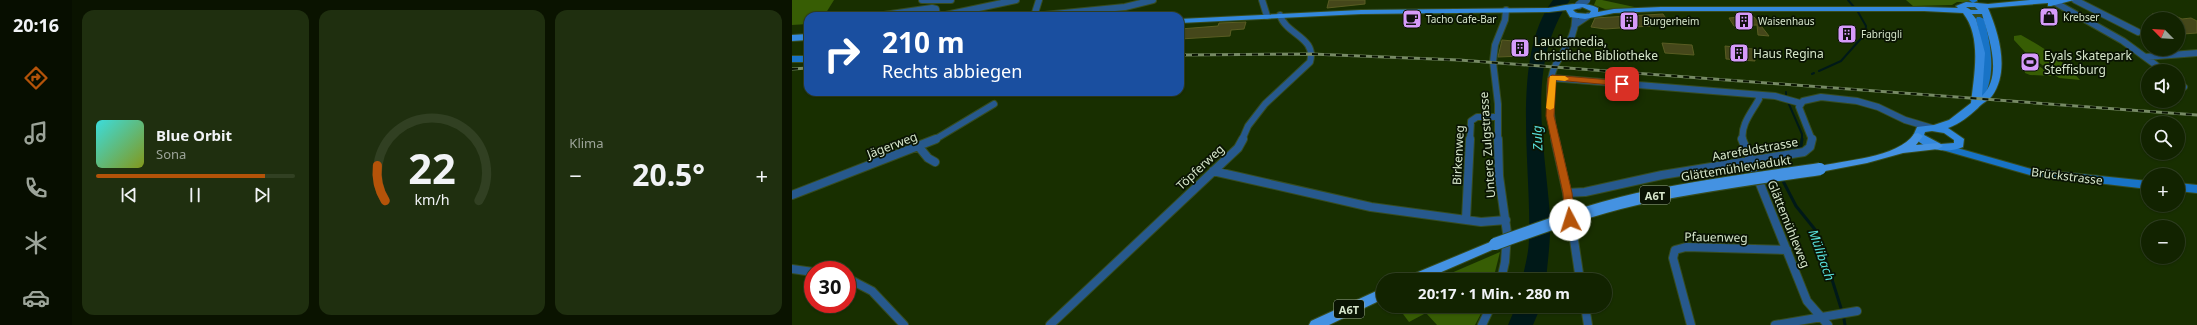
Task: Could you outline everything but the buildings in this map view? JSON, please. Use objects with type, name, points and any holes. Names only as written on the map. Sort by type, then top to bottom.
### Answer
[{"type":"highway","name":"A6T","points":[[1902,150],[1916,140],[1918,134]]},
{"type":"highway","name":"A6T","points":[[1902,150],[1941,147]]},
{"type":"highway","name":"Glättemühleviadukt","points":[[1427,273],[1495,244],[1572,217],[1640,199],[1698,187],[1820,169],[1867,160],[1902,150]]},
{"type":"highway","name":"A6T","points":[[1316,325],[1376,296]]},
{"type":"main road","points":[[1963,10],[1966,4],[1975,2],[1999,6],[2070,0]]},
{"type":"main road","points":[[1184,21],[1280,15],[1572,10],[1591,8],[1614,11],[1665,9],[1924,9],[1963,10],[1983,14],[2057,1]]},
{"type":"main road","points":[[1959,140],[1947,131],[1934,128],[1924,128],[1918,134],[1941,147],[1956,147],[1959,140],[1958,132],[1964,118],[1976,104],[1985,86],[1989,63],[1983,14],[1975,2]]},
{"type":"main road","points":[[1963,10],[1972,20],[1981,53],[1976,104]]},
{"type":"main road","points":[[792,38],[804,37]]},
{"type":"main road","points":[[792,59],[804,58]]},
{"type":"main road","points":[[1934,128],[1964,118]]},
{"type":"main road","name":"Brückstrasse","points":[[1959,140],[1966,148],[1988,160]]},
{"type":"main road","name":"Brückstrasse","points":[[1941,147],[2016,169],[2044,174],[2141,184]]},
{"type":"main road","points":[[2185,188],[2197,189]]},
{"type":"street","points":[[922,0],[949,0],[958,12],[1016,0]]},
{"type":"street","points":[[1035,12],[1039,0]]},
{"type":"street","points":[[1070,12],[1124,6],[1153,0]]},
{"type":"street","points":[[1262,0],[1267,16]]},
{"type":"street","points":[[2075,0],[2138,32]]},
{"type":"street","points":[[2057,1],[2123,41],[2154,64]]},
{"type":"street","points":[[904,12],[932,8],[936,9],[937,12]]},
{"type":"street","points":[[1579,273],[1567,193],[1550,116],[1552,78],[1556,63],[1564,54],[1576,24],[1591,8]]},
{"type":"street","name":"Untere Zulgstrasse","points":[[1502,273],[1507,249],[1506,220],[1499,176],[1498,117],[1493,59],[1497,37],[1505,20],[1506,10]]},
{"type":"street","points":[[1572,10],[1576,24]]},
{"type":"street","name":"Töpferweg","points":[[1050,325],[1238,148],[1249,125],[1282,86],[1305,69],[1309,63],[1311,48],[1303,38],[1282,23],[1280,15]]},
{"type":"street","points":[[2145,57],[2197,53]]},
{"type":"street","points":[[1552,78],[1781,97],[1800,103],[1814,97],[1853,100],[1878,107],[1906,120],[1934,128]]},
{"type":"street","name":"Glättemühleweg","points":[[1758,95],[1759,99],[1741,132],[1744,147],[1807,301],[1828,325]]},
{"type":"street","name":"Aarefeldstrasse","points":[[1567,193],[1585,192],[1662,175],[1784,157],[1804,152],[1811,148],[1813,138],[1799,111],[1800,103]]},
{"type":"street","name":"Jägerweg","points":[[792,195],[919,147],[949,132],[994,104]]},
{"type":"street","name":"Birkenweg","points":[[1466,219],[1471,122],[1477,117],[1498,117]]},
{"type":"street","points":[[1906,120],[1918,134]]},
{"type":"street","points":[[919,147],[928,158],[935,162]]},
{"type":"street","points":[[1213,171],[1361,205],[1491,222],[1506,220]]},
{"type":"street","name":"Pfauenweg","points":[[1691,325],[1673,258],[1675,250],[1686,247],[1787,250]]},
{"type":"street","points":[[792,269],[804,271]]},
{"type":"street","points":[[856,282],[864,285],[876,294],[904,325]]},
{"type":"street","points":[[1775,325],[1819,316],[1857,311]]},
{"type":"street","points":[[1482,325],[1488,313]]},
{"type":"street","points":[[1586,313],[1588,325]]},
{"type":"green space","points":[[792,0],[834,0],[826,12],[804,12],[804,24],[792,25]]},
{"type":"green space","points":[[1596,0],[1639,8],[1605,9],[1594,5]]},
{"type":"green space","points":[[1906,0],[1969,0],[1970,2],[1957,2],[1952,5],[1913,6]]},
{"type":"green space","points":[[2021,35],[2053,55],[2080,80],[2059,78],[2025,52],[2014,40],[2014,36]]},
{"type":"green space","name":"Eyals Skatepark Steffisburg","points":[[2022,55],[2025,55],[2052,76],[2030,75],[2025,73]]},
{"type":"green space","points":[[1500,252],[1495,273],[1451,273]]},
{"type":"green space","points":[[1402,313],[1426,313],[1409,322]]},
{"type":"green space","points":[[1426,313],[1481,313],[1475,325],[1437,325]]},
{"type":"water","name":"Zulg","points":[[1553,0],[1570,0],[1556,25],[1547,51],[1543,78],[1541,105],[1542,133],[1550,216],[1547,273],[1524,273],[1528,254],[1529,238],[1526,114],[1527,82],[1532,51],[1540,23]]},
{"type":"water","points":[[1513,313],[1538,313],[1533,325],[1508,325]]},
{"type":"waterway","name":"Mülibach","points":[[1848,0],[1854,7]]},
{"type":"waterway","name":"Mülibach","points":[[1819,71],[1841,61],[1865,34],[1866,26],[1858,12]]},
{"type":"waterway","name":"Mülibach","points":[[1788,102],[1802,134],[1802,139]]},
{"type":"waterway","name":"Mülibach","points":[[1788,151],[1801,146],[1802,139]]},
{"type":"waterway","name":"Mülibach","points":[[1779,161],[1780,170]]},
{"type":"waterway","name":"Mülibach","points":[[1782,179],[1796,206],[1817,232],[1841,308]]},
{"type":"waterway","name":"Mülibach","points":[[1844,319],[1845,325]]},
{"type":"tunnel","points":[[1973,1],[1980,19]]},
{"type":"railway","points":[[1184,55],[1311,54],[1459,60],[2197,115]]},
{"type":"railway","points":[[792,69],[804,68]]},
{"type":"slow traffic","points":[[1550,108],[1552,78],[1565,79]]},
{"type":"place","name":"Krebser","points":[[2049,17]]},
{"type":"place","name":"Tacho Cafe-Bar","points":[[1412,19]]},
{"type":"place","name":"Burgerheim","points":[[1629,21]]},
{"type":"place","name":"Waisenhaus","points":[[1744,21]]},
{"type":"place","name":"Fabriggli","points":[[1847,34]]},
{"type":"place","name":"Laudamedia, christliche Bibliotheke","points":[[1520,48]]},
{"type":"place","name":"Haus Regina","points":[[1739,53]]},
{"type":"place","name":"Eyals Skatepark Steffisburg","points":[[2030,62]]},
{"type":"route","points":[[1570,220],[1567,193],[1550,116],[1552,78],[1622,84]]}]
